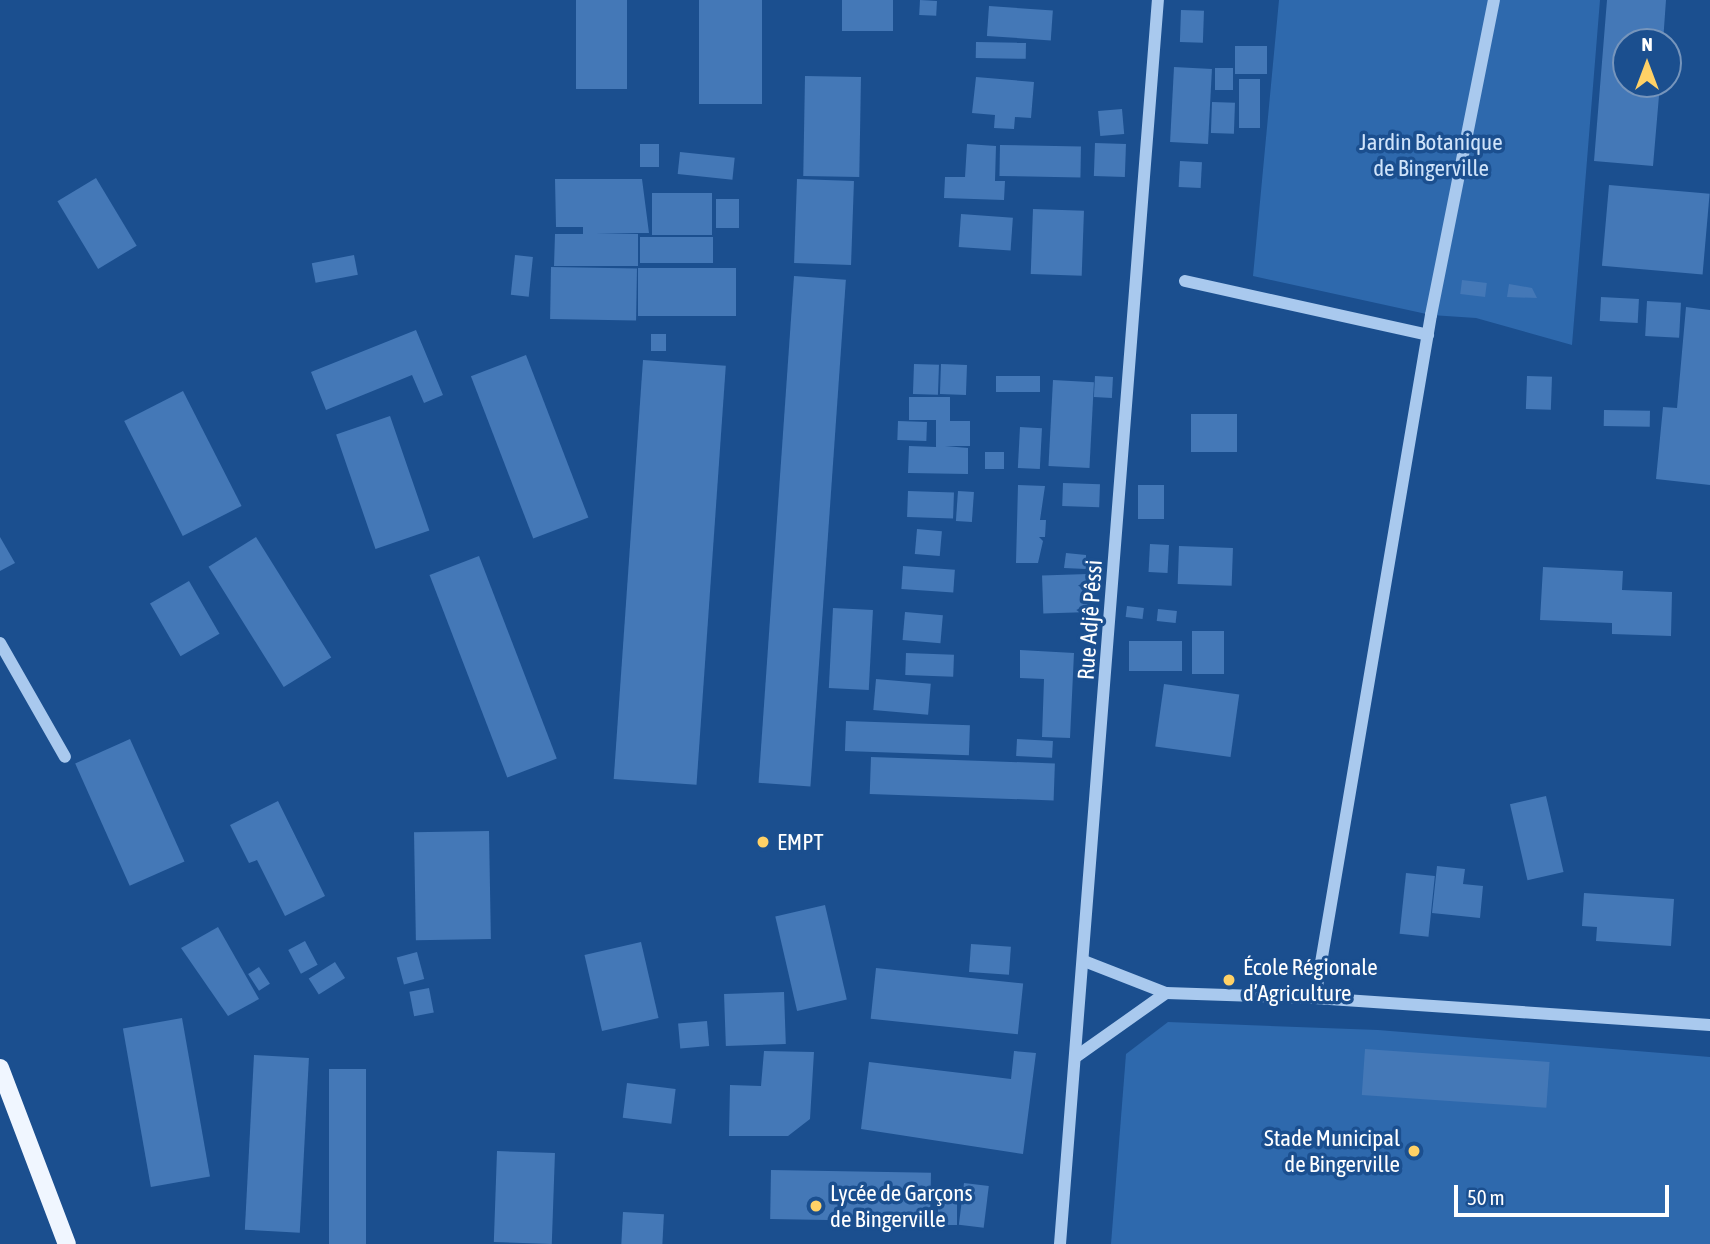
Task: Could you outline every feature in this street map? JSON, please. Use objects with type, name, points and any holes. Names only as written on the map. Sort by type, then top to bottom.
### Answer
[{"type":"main road","points":[[0,1068],[67,1244]]},
{"type":"street","name":"Rue Adjê Pêssi","points":[[1060,1244],[1077,1056],[1158,0]]},
{"type":"street","points":[[1315,998],[1427,335],[1494,0]]},
{"type":"street","points":[[1185,281],[1427,335]]},
{"type":"street","points":[[0,643],[65,757]]},
{"type":"street","points":[[1084,961],[1166,993],[1315,998],[1710,1025]]},
{"type":"street","points":[[1077,1056],[1166,993]]},
{"type":"green space","name":"Jardin Botanique de Bingerville","points":[[1279,0],[1600,0],[1572,345],[1476,318],[1431,315],[1253,276]]},
{"type":"green space","name":"Stade Municipal de Bingerville","points":[[1168,1022],[1378,1030],[1710,1057],[1710,1244],[1111,1244],[1126,1054]]},
{"type":"building","points":[[576,0],[627,0],[627,89],[576,89]]},
{"type":"building","points":[[699,0],[762,0],[762,104],[699,104]]},
{"type":"building","points":[[842,0],[893,0],[893,31],[842,31]]},
{"type":"building","points":[[920,0],[937,1],[936,16],[919,15]]},
{"type":"building","points":[[1607,0],[1666,0],[1664,28],[1612,28],[1612,98],[1659,98],[1653,166],[1594,161]]},
{"type":"building","points":[[989,6],[1053,10],[1051,40],[987,36]]},
{"type":"building","points":[[1181,10],[1204,11],[1203,43],[1180,42]]},
{"type":"building","points":[[976,42],[1026,43],[1026,59],[976,58]]},
{"type":"building","points":[[1235,46],[1267,46],[1267,74],[1235,74]]},
{"type":"building","points":[[1174,67],[1212,69],[1208,144],[1170,142]]},
{"type":"building","points":[[1215,68],[1233,68],[1233,90],[1215,90]]},
{"type":"building","points":[[805,76],[861,77],[859,177],[803,176]]},
{"type":"building","points":[[976,77],[1034,82],[1031,118],[1015,117],[1014,129],[994,128],[995,115],[972,113]]},
{"type":"building","points":[[1239,79],[1260,79],[1260,128],[1239,128]]},
{"type":"building","points":[[1212,102],[1235,103],[1234,134],[1211,133]]},
{"type":"building","points":[[1122,109],[1124,134],[1100,136],[1098,111]]},
{"type":"building","points":[[1095,143],[1126,144],[1125,177],[1094,176]]},
{"type":"building","points":[[640,144],[659,144],[659,167],[640,167]]},
{"type":"building","points":[[967,144],[996,146],[995,181],[1005,181],[1004,200],[944,198],[945,177],[965,177]]},
{"type":"building","points":[[1000,145],[1081,146],[1080,177],[999,176]]},
{"type":"building","points":[[680,152],[735,158],[732,180],[678,174]]},
{"type":"building","points":[[1180,161],[1202,162],[1201,188],[1179,187]]},
{"type":"building","points":[[96,178],[137,246],[98,269],[57,201]]},
{"type":"building","points":[[555,179],[642,179],[649,233],[596,233],[638,234],[638,266],[554,266],[555,234],[583,234],[583,227],[556,227]]},
{"type":"building","points":[[797,179],[854,181],[851,265],[794,263]]},
{"type":"building","points":[[1609,185],[1710,194],[1703,274],[1602,266]]},
{"type":"building","points":[[652,193],[712,193],[712,235],[652,235]]},
{"type":"building","points":[[716,199],[739,199],[739,228],[716,228]]},
{"type":"building","points":[[1033,209],[1084,211],[1082,276],[1031,274]]},
{"type":"building","points":[[961,214],[1013,218],[1011,251],[959,247]]},
{"type":"building","points":[[640,237],[713,237],[713,263],[640,263]]},
{"type":"building","points":[[354,255],[358,275],[316,283],[312,263]]},
{"type":"building","points":[[515,255],[533,257],[529,297],[511,295]]},
{"type":"building","points":[[551,267],[637,269],[636,320],[550,319]]},
{"type":"building","points":[[638,268],[736,268],[736,316],[638,316]]},
{"type":"building","points":[[794,276],[846,280],[810,786],[759,783]]},
{"type":"building","points":[[1462,280],[1487,283],[1485,297],[1460,294]]},
{"type":"building","points":[[1509,284],[1532,288],[1537,298],[1507,297]]},
{"type":"building","points":[[1601,297],[1639,299],[1638,323],[1600,321]]},
{"type":"building","points":[[1647,301],[1681,303],[1679,338],[1645,336]]},
{"type":"building","points":[[1686,307],[1710,310],[1710,485],[1656,479],[1663,407],[1677,408]]},
{"type":"building","points":[[416,330],[443,395],[424,403],[412,375],[326,410],[311,372]]},
{"type":"building","points":[[651,334],[666,334],[666,351],[651,351]]},
{"type":"building","points":[[526,355],[588,517],[533,539],[471,376]]},
{"type":"building","points":[[643,360],[726,366],[697,785],[614,779]]},
{"type":"building","points":[[914,364],[939,365],[938,395],[913,394]]},
{"type":"building","points":[[941,364],[967,365],[966,395],[940,394]]},
{"type":"building","points":[[996,376],[1040,376],[1040,392],[996,392]]},
{"type":"building","points":[[1095,376],[1113,377],[1112,398],[1094,397]]},
{"type":"building","points":[[1527,376],[1552,377],[1551,410],[1526,409]]},
{"type":"building","points":[[1053,380],[1094,382],[1089,468],[1048,466]]},
{"type":"building","points":[[183,391],[242,506],[183,536],[124,421]]},
{"type":"building","points":[[909,397],[950,397],[950,421],[970,421],[970,446],[945,446],[968,448],[968,474],[908,473],[909,446],[936,447],[936,420],[909,420]]},
{"type":"building","points":[[1604,410],[1650,411],[1650,427],[1604,426]]},
{"type":"building","points":[[1191,414],[1237,414],[1237,452],[1191,452]]},
{"type":"building","points":[[390,416],[429,530],[375,549],[336,435]]},
{"type":"building","points":[[898,421],[927,422],[926,441],[897,440]]},
{"type":"building","points":[[1020,427],[1042,428],[1040,469],[1018,468]]},
{"type":"building","points":[[985,452],[1004,452],[1004,469],[985,469]]},
{"type":"building","points":[[1063,483],[1100,484],[1099,507],[1062,506]]},
{"type":"building","points":[[1018,485],[1045,486],[1040,520],[1046,520],[1045,537],[1039,537],[1043,541],[1038,563],[1016,563]]},
{"type":"building","points":[[1138,485],[1164,485],[1164,519],[1138,519]]},
{"type":"building","points":[[908,491],[954,493],[953,519],[907,517]]},
{"type":"building","points":[[958,491],[974,492],[972,522],[956,521]]},
{"type":"building","points":[[917,529],[942,531],[940,556],[915,554]]},
{"type":"building","points":[[0,537],[15,563],[0,571]]},
{"type":"building","points":[[256,537],[331,657],[284,687],[209,567]]},
{"type":"building","points":[[1150,544],[1169,545],[1168,573],[1149,572]]},
{"type":"building","points":[[1179,546],[1233,548],[1232,586],[1178,584]]},
{"type":"building","points":[[1066,553],[1086,555],[1086,569],[1064,568]]},
{"type":"building","points":[[479,556],[557,759],[507,778],[430,575]]},
{"type":"building","points":[[903,566],[955,570],[953,593],[901,589]]},
{"type":"building","points":[[1543,567],[1623,571],[1622,590],[1672,592],[1671,636],[1612,634],[1612,623],[1540,620]]},
{"type":"building","points":[[1088,574],[1089,612],[1043,614],[1042,576]]},
{"type":"building","points":[[189,581],[220,634],[181,656],[150,604]]},
{"type":"building","points":[[1127,606],[1144,608],[1143,619],[1126,617]]},
{"type":"building","points":[[833,608],[873,610],[869,690],[829,688]]},
{"type":"building","points":[[1158,609],[1177,611],[1176,623],[1157,621]]},
{"type":"building","points":[[905,612],[943,615],[940,643],[903,640]]},
{"type":"building","points":[[1192,631],[1224,631],[1224,674],[1192,674]]},
{"type":"building","points":[[1129,641],[1182,641],[1182,671],[1129,671]]},
{"type":"building","points":[[1020,650],[1074,653],[1070,738],[1042,737],[1044,679],[1020,678]]},
{"type":"building","points":[[906,653],[954,655],[953,677],[905,675]]},
{"type":"building","points":[[876,679],[931,684],[928,715],[873,710]]},
{"type":"building","points":[[1164,684],[1239,695],[1230,757],[1155,746]]},
{"type":"building","points":[[846,721],[970,725],[969,755],[845,751]]},
{"type":"building","points":[[130,739],[185,861],[130,886],[75,763]]},
{"type":"building","points":[[1017,739],[1053,741],[1052,758],[1016,756]]},
{"type":"building","points":[[871,757],[1055,763],[1054,800],[870,794]]},
{"type":"building","points":[[1546,796],[1564,872],[1527,880],[1510,804]]},
{"type":"building","points":[[278,801],[325,896],[285,916],[257,860],[249,863],[230,825]]},
{"type":"building","points":[[489,831],[491,939],[416,940],[414,832]]},
{"type":"building","points":[[1437,866],[1465,869],[1463,884],[1483,886],[1480,918],[1432,913]]},
{"type":"building","points":[[1406,873],[1435,876],[1428,937],[1400,934]]},
{"type":"building","points":[[1584,893],[1674,899],[1671,946],[1596,941],[1597,927],[1582,926]]},
{"type":"building","points":[[825,905],[847,1000],[797,1011],[775,916]]},
{"type":"building","points":[[218,927],[259,999],[228,1016],[181,948]]},
{"type":"building","points":[[305,941],[318,965],[301,974],[288,950]]},
{"type":"building","points":[[641,942],[659,1018],[602,1031],[584,955]]},
{"type":"building","points":[[971,944],[1011,947],[1009,975],[969,972]]},
{"type":"building","points":[[417,952],[424,979],[404,984],[397,957]]},
{"type":"building","points":[[335,962],[345,978],[319,995],[309,978]]},
{"type":"building","points":[[259,967],[270,984],[259,991],[248,974]]},
{"type":"building","points":[[876,968],[1023,983],[1018,1034],[871,1019]]},
{"type":"building","points":[[429,988],[434,1013],[414,1016],[409,992]]},
{"type":"building","points":[[784,992],[786,1044],[726,1046],[724,994]]},
{"type":"building","points":[[182,1018],[210,1177],[151,1187],[123,1028]]},
{"type":"building","points":[[707,1021],[709,1046],[680,1048],[678,1024]]},
{"type":"building","points":[[1365,1049],[1550,1062],[1546,1108],[1362,1095]]},
{"type":"building","points":[[764,1051],[814,1052],[810,1119],[788,1136],[729,1136],[730,1085],[761,1086]]},
{"type":"building","points":[[1014,1051],[1036,1053],[1023,1154],[861,1129],[869,1062],[1011,1079]]},
{"type":"building","points":[[254,1055],[309,1058],[300,1233],[245,1230]]},
{"type":"building","points":[[329,1069],[366,1069],[366,1244],[329,1244]]},
{"type":"building","points":[[627,1083],[676,1089],[671,1124],[623,1118]]},
{"type":"building","points":[[497,1151],[555,1153],[552,1244],[494,1242]]},
{"type":"building","points":[[771,1170],[931,1173],[930,1222],[770,1219]]},
{"type":"building","points":[[964,1183],[989,1186],[984,1228],[959,1225]]},
{"type":"building","points":[[938,1188],[957,1188],[957,1225],[938,1225]]},
{"type":"building","points":[[623,1212],[664,1214],[662,1244],[621,1244]]},
{"type":"place","name":"EMPT","points":[[763,842]]},
{"type":"place","name":"École Régionale d’Agriculture","points":[[1229,980]]},
{"type":"place","name":"Stade Municipal de Bingerville","points":[[1414,1151]]},
{"type":"place","name":"Lycée de Garçons de Bingerville","points":[[816,1206]]}]
